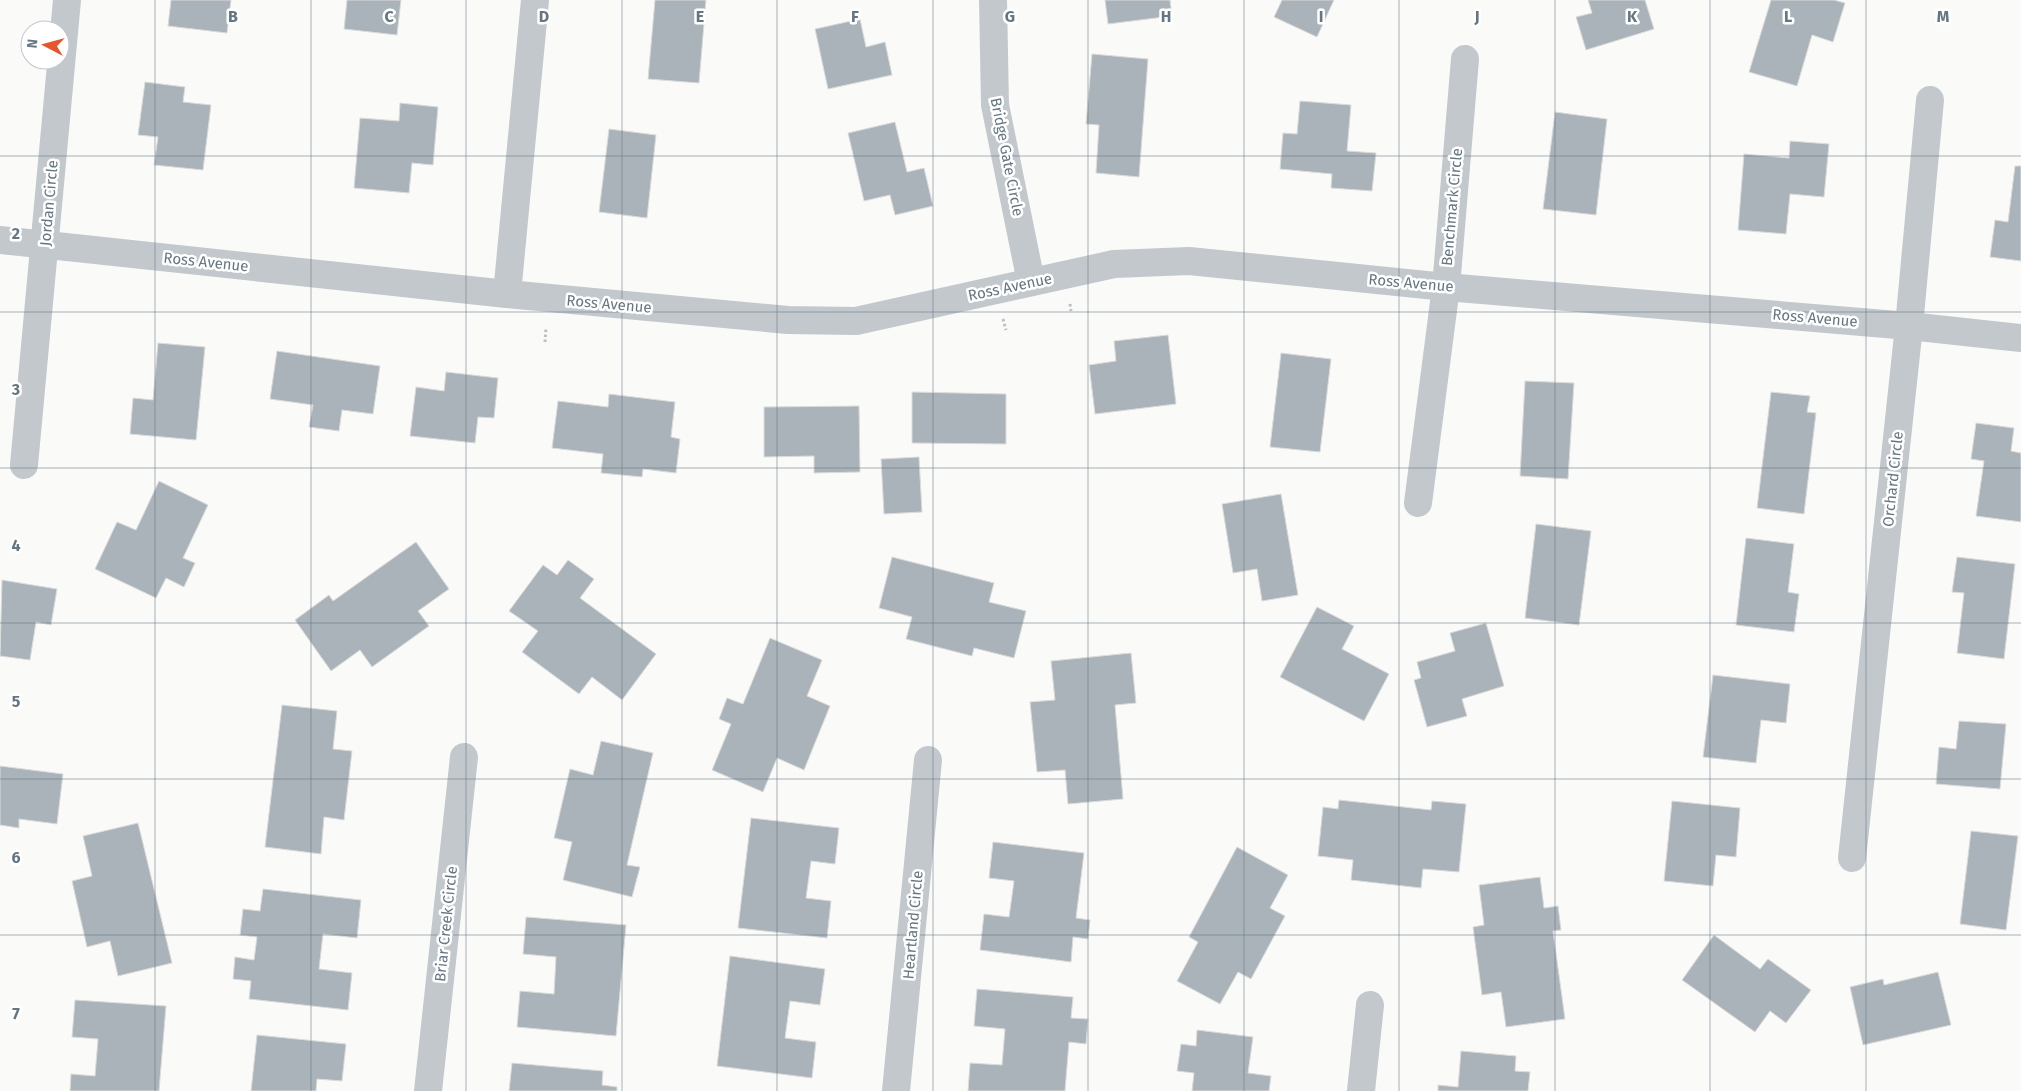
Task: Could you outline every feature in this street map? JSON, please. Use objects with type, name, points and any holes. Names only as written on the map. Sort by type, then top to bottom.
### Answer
[{"type":"street","name":"Jordan Circle","points":[[24,465],[67,0]]},
{"type":"street","points":[[507,294],[535,0]]},
{"type":"street","name":"Bridge Gate Circle","points":[[992,0],[995,105],[1031,282]]},
{"type":"street","name":"Benchmark Circle","points":[[1418,503],[1446,286],[1465,59]]},
{"type":"street","name":"Orchard Circle","points":[[1852,858],[1909,326],[1930,100]]},
{"type":"street","name":"Ross Avenue","points":[[0,240],[507,294],[788,320],[856,321],[1114,264],[1189,261],[1446,286],[1909,326],[2021,338]]},
{"type":"street","name":"Briar Creek Circle","points":[[428,1091],[464,757]]},
{"type":"street","name":"Heartland Circle","points":[[896,1091],[928,760]]},
{"type":"street","points":[[1361,1091],[1370,1005]]},
{"type":"path","points":[[1002,316],[1006,330]]},
{"type":"path","points":[[545,342],[546,328]]},
{"type":"building","points":[[171,0],[231,0],[227,33],[168,26]]},
{"type":"building","points":[[347,0],[401,0],[397,35],[344,29]]},
{"type":"building","points":[[655,0],[706,0],[699,83],[648,79]]},
{"type":"building","points":[[1105,0],[1170,0],[1172,16],[1108,24]]},
{"type":"building","points":[[1282,0],[1334,0],[1317,37],[1274,17]]},
{"type":"building","points":[[1588,0],[1645,0],[1654,29],[1586,50],[1576,17],[1592,13]]},
{"type":"building","points":[[1771,0],[1834,0],[1845,3],[1833,42],[1812,35],[1797,86],[1749,72]]},
{"type":"building","points":[[860,19],[866,47],[885,42],[892,75],[828,89],[815,29]]},
{"type":"building","points":[[1092,54],[1148,59],[1139,177],[1096,173],[1099,125],[1086,124]]},
{"type":"building","points":[[145,82],[185,87],[183,102],[211,105],[203,170],[154,165],[158,137],[138,135]]},
{"type":"building","points":[[1300,101],[1351,105],[1347,151],[1376,153],[1372,191],[1331,188],[1332,174],[1280,169],[1283,133],[1297,134]]},
{"type":"building","points":[[400,103],[438,107],[433,165],[412,163],[409,193],[354,188],[360,118],[399,121]]},
{"type":"building","points":[[1555,112],[1607,119],[1596,215],[1543,209]]},
{"type":"building","points":[[895,122],[907,172],[924,168],[933,206],[895,215],[890,195],[864,201],[848,133]]},
{"type":"building","points":[[609,129],[656,135],[647,218],[599,212]]},
{"type":"building","points":[[1790,141],[1829,144],[1824,197],[1790,194],[1786,234],[1738,230],[1744,154],[1789,158]]},
{"type":"building","points":[[2015,166],[2021,166],[2021,261],[1990,257],[1995,220],[2008,222]]},
{"type":"building","points":[[1168,335],[1176,404],[1095,414],[1089,365],[1116,361],[1114,341]]},
{"type":"building","points":[[158,343],[205,347],[196,440],[130,434],[133,398],[153,400]]},
{"type":"building","points":[[277,351],[380,366],[373,414],[342,410],[339,431],[309,427],[313,405],[270,399]]},
{"type":"building","points":[[1281,353],[1331,359],[1320,452],[1270,447]]},
{"type":"building","points":[[446,372],[498,378],[494,418],[478,417],[475,443],[410,436],[416,387],[444,391]]},
{"type":"building","points":[[1525,381],[1574,383],[1568,479],[1520,476]]},
{"type":"building","points":[[912,392],[1006,394],[1006,444],[912,443]]},
{"type":"building","points":[[1771,392],[1810,396],[1807,412],[1816,413],[1804,514],[1757,508]]},
{"type":"building","points":[[609,394],[675,402],[671,437],[680,439],[676,473],[643,469],[642,477],[601,473],[603,454],[552,448],[558,401],[608,407]]},
{"type":"building","points":[[859,406],[860,472],[814,473],[814,456],[764,457],[764,407]]},
{"type":"building","points":[[1976,423],[2014,428],[2011,451],[2021,453],[2021,522],[1976,516],[1984,461],[1971,459]]},
{"type":"building","points":[[919,457],[922,512],[884,514],[881,459]]},
{"type":"building","points":[[159,481],[208,505],[183,558],[195,563],[184,587],[166,578],[156,598],[95,569],[117,522],[136,530]]},
{"type":"building","points":[[1281,494],[1298,595],[1262,601],[1257,569],[1233,573],[1222,504]]},
{"type":"building","points":[[1536,524],[1591,531],[1579,625],[1525,618]]},
{"type":"building","points":[[1746,538],[1794,544],[1788,592],[1799,594],[1794,632],[1736,625]]},
{"type":"building","points":[[416,542],[449,589],[418,611],[429,626],[372,667],[360,650],[331,671],[295,620],[329,595],[333,601]]},
{"type":"building","points":[[892,557],[994,583],[989,602],[1026,611],[1014,658],[974,648],[972,656],[906,639],[912,617],[879,608]]},
{"type":"building","points":[[1957,557],[2015,564],[2004,659],[1957,653],[1964,593],[1952,592]]},
{"type":"building","points":[[568,560],[594,579],[580,598],[656,654],[622,700],[592,677],[579,694],[522,652],[538,631],[509,611],[543,565],[557,575]]},
{"type":"building","points":[[2,580],[57,589],[51,625],[36,622],[30,660],[0,656]]},
{"type":"building","points":[[1317,607],[1354,626],[1342,649],[1389,674],[1364,721],[1280,677]]},
{"type":"building","points":[[1486,623],[1504,686],[1462,699],[1467,716],[1427,727],[1414,680],[1421,678],[1417,662],[1455,651],[1450,633]]},
{"type":"building","points":[[770,638],[822,660],[807,696],[830,706],[804,770],[777,758],[763,792],[712,770],[731,724],[719,719],[727,698],[743,704]]},
{"type":"building","points":[[1131,653],[1136,703],[1115,705],[1123,799],[1068,804],[1065,770],[1037,772],[1030,702],[1055,700],[1051,661]]},
{"type":"building","points":[[1713,675],[1790,684],[1786,723],[1761,720],[1756,763],[1703,757]]},
{"type":"building","points":[[282,705],[337,711],[333,749],[352,751],[344,820],[324,817],[321,854],[265,847]]},
{"type":"building","points":[[1959,721],[2006,724],[2000,789],[1936,784],[1939,747],[1956,749]]},
{"type":"building","points":[[601,741],[653,753],[627,865],[640,867],[632,897],[563,880],[572,842],[554,838],[570,769],[593,775]]},
{"type":"building","points":[[0,766],[63,774],[57,824],[19,819],[19,828],[0,825]]},
{"type":"building","points":[[1339,800],[1431,810],[1432,801],[1466,804],[1459,872],[1423,869],[1421,888],[1351,880],[1353,860],[1318,856],[1323,807],[1338,809]]},
{"type":"building","points":[[1672,801],[1740,808],[1736,857],[1716,855],[1713,886],[1664,881]]},
{"type":"building","points":[[751,818],[839,828],[835,864],[811,861],[806,898],[831,901],[827,938],[738,928]]},
{"type":"building","points":[[138,823],[172,963],[118,976],[110,941],[87,947],[72,881],[92,876],[83,836]]},
{"type":"building","points":[[1971,831],[2018,836],[2006,930],[1960,924]]},
{"type":"building","points":[[993,842],[1084,853],[1076,918],[1090,920],[1088,939],[1073,937],[1071,962],[980,950],[984,914],[1009,917],[1014,881],[989,878]]},
{"type":"building","points":[[1237,847],[1288,875],[1270,908],[1285,916],[1251,979],[1238,972],[1220,1004],[1177,981],[1198,942],[1189,937]]},
{"type":"building","points":[[1540,877],[1544,908],[1558,906],[1561,930],[1553,931],[1565,1019],[1506,1027],[1501,992],[1482,995],[1473,927],[1484,925],[1479,885]]},
{"type":"building","points":[[263,889],[361,900],[357,938],[323,934],[319,969],[352,973],[348,1010],[249,999],[251,981],[233,979],[235,957],[254,960],[257,937],[240,935],[243,909],[260,911]]},
{"type":"building","points":[[526,917],[626,925],[616,1036],[517,1027],[520,991],[554,994],[556,957],[523,954]]},
{"type":"building","points":[[1714,935],[1760,969],[1768,959],[1811,990],[1786,1023],[1770,1011],[1755,1032],[1682,980]]},
{"type":"building","points":[[730,956],[825,969],[820,1005],[790,1001],[785,1038],[816,1042],[812,1078],[717,1066]]},
{"type":"building","points":[[1938,972],[1951,1025],[1863,1045],[1850,987],[1883,979],[1884,985]]},
{"type":"building","points":[[977,989],[1073,997],[1071,1018],[1088,1019],[1086,1044],[1069,1042],[1065,1091],[968,1091],[970,1063],[1002,1065],[1005,1029],[974,1026]]},
{"type":"building","points":[[75,1000],[166,1006],[159,1091],[70,1091],[71,1074],[95,1076],[98,1039],[72,1037]]},
{"type":"building","points":[[1197,1030],[1253,1037],[1248,1073],[1271,1076],[1269,1091],[1192,1091],[1194,1073],[1177,1071],[1181,1044],[1196,1046]]},
{"type":"building","points":[[257,1035],[346,1044],[342,1081],[317,1079],[316,1091],[251,1091]]},
{"type":"building","points":[[1461,1051],[1516,1056],[1515,1071],[1530,1072],[1528,1091],[1438,1091],[1438,1085],[1458,1087]]},
{"type":"building","points":[[512,1063],[603,1071],[602,1085],[617,1087],[617,1091],[509,1091]]}]
